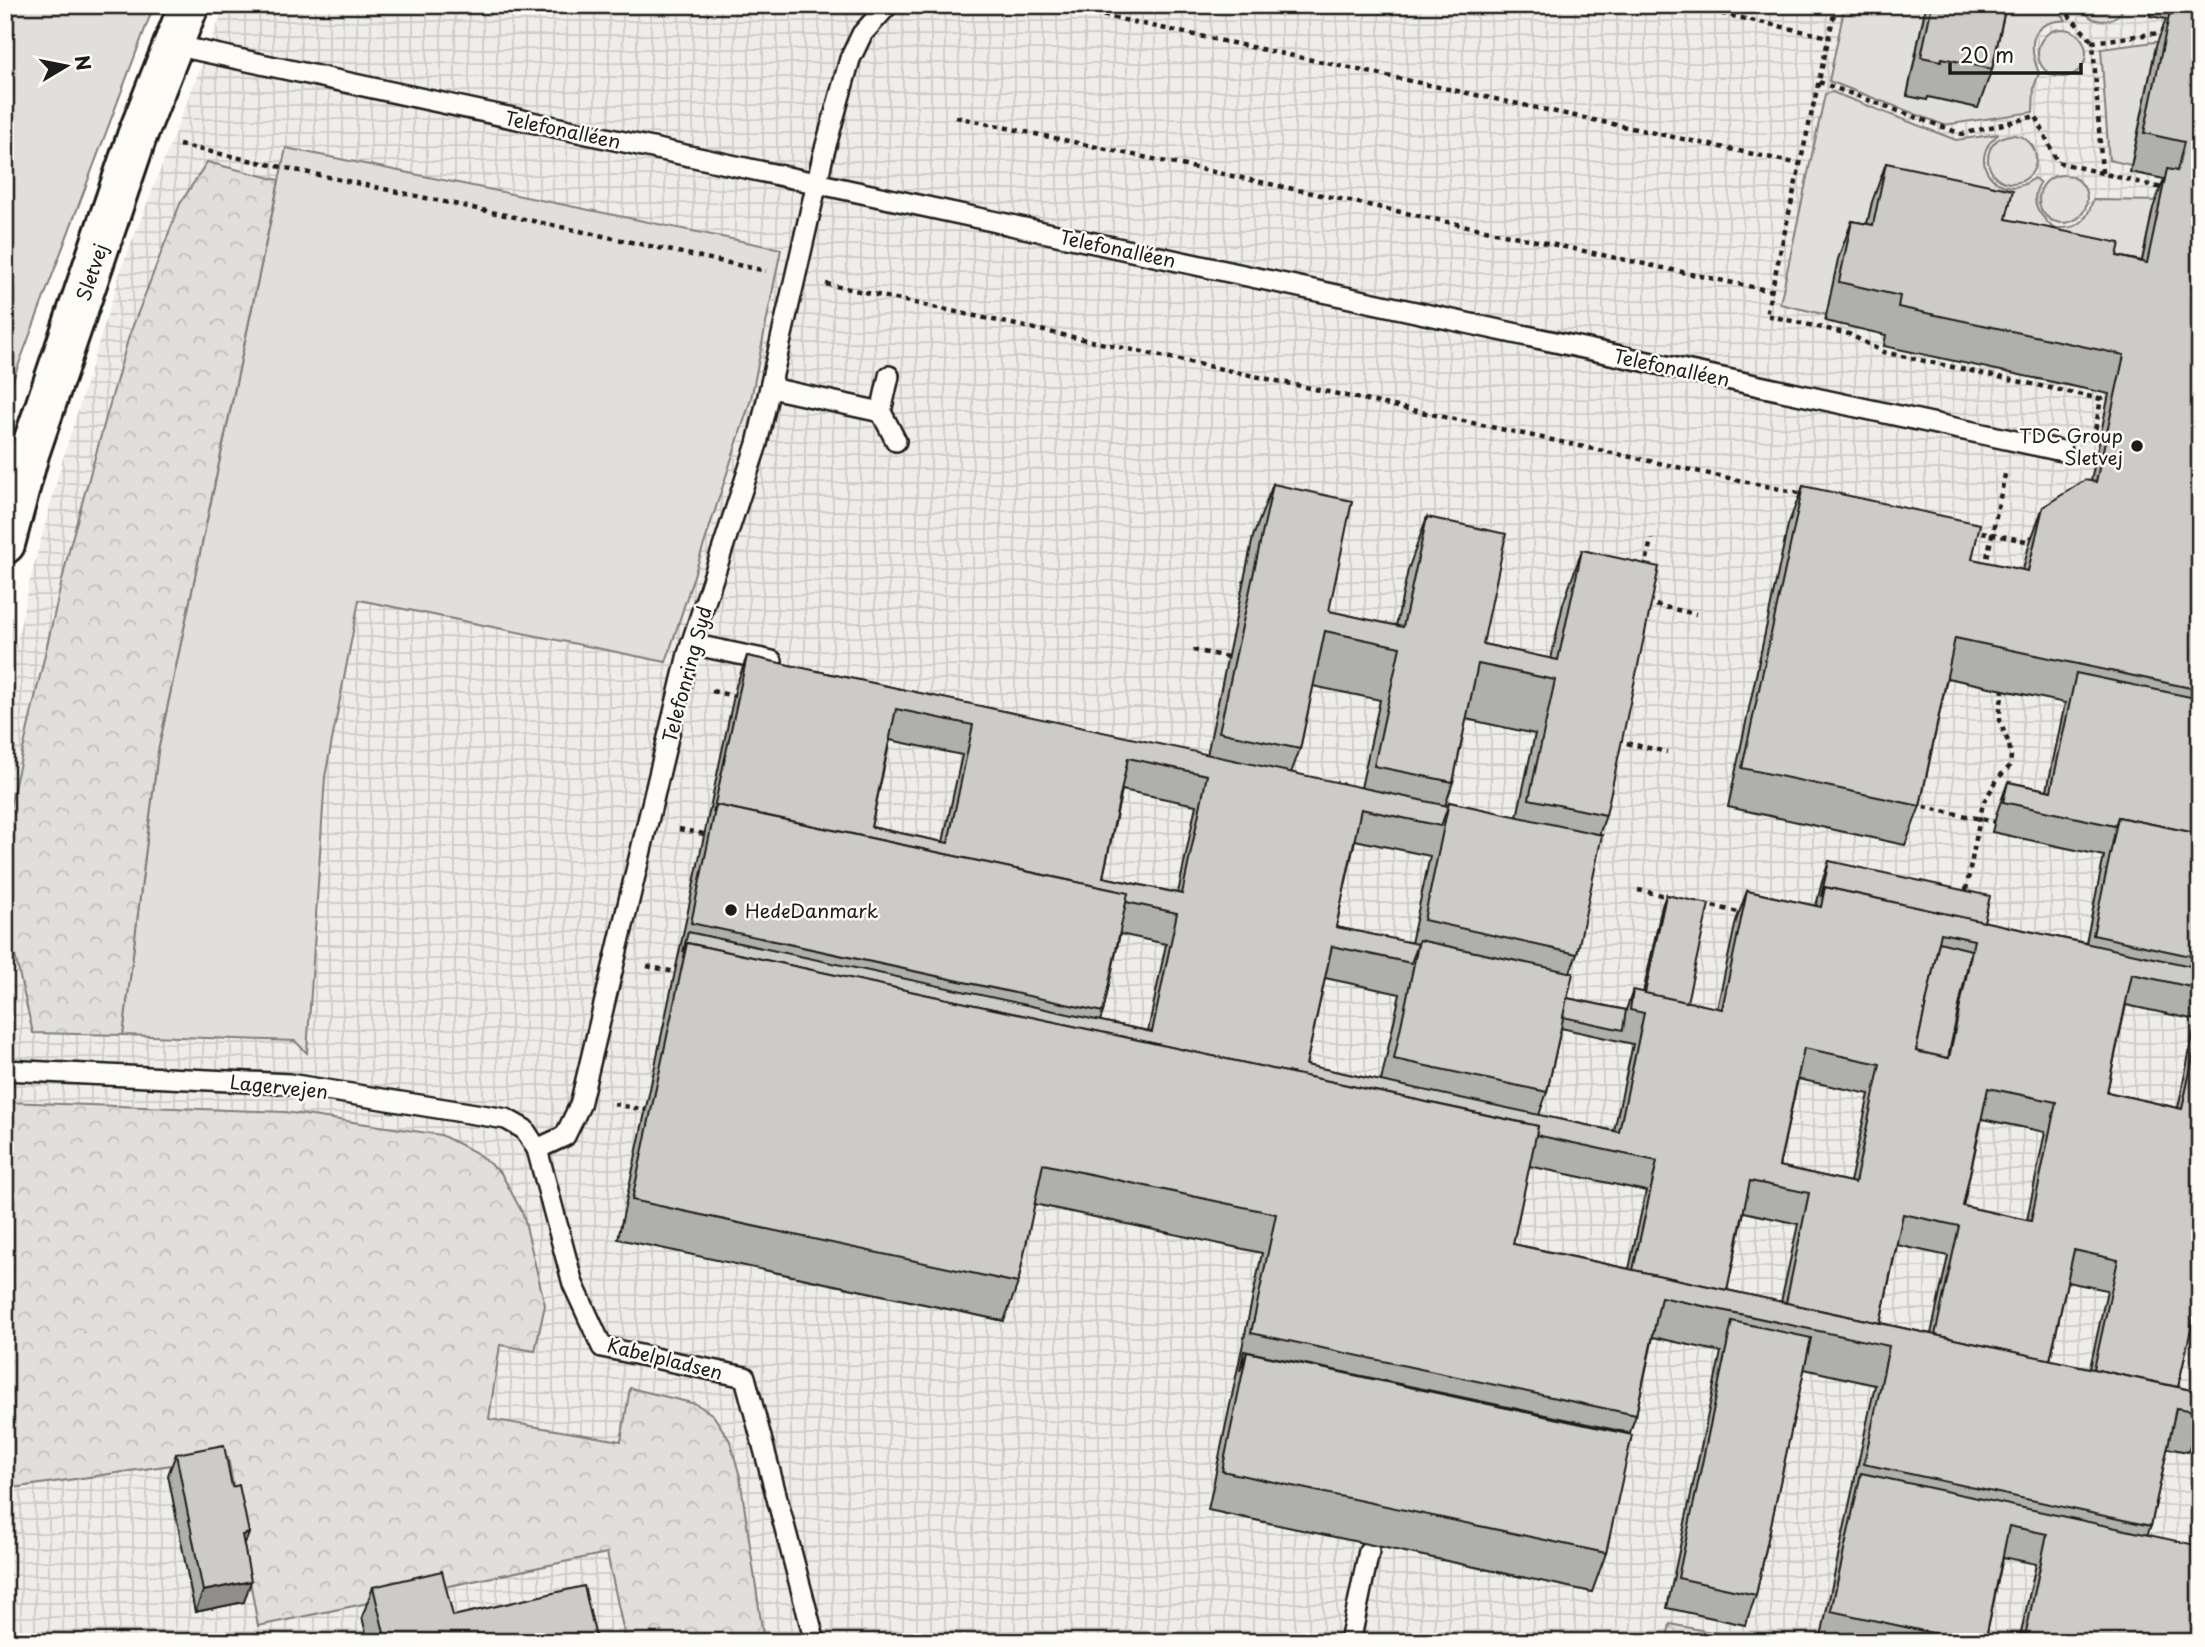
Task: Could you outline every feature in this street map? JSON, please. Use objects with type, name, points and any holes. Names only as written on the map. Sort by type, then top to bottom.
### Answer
[{"type":"street","name":"Sletvej","points":[[5,544],[29,454],[137,136],[189,5]]},
{"type":"lane","name":"Telefonring Syd","points":[[537,1149],[565,1136],[580,1105],[691,644],[757,444],[850,59],[862,34],[888,5]]},
{"type":"lane","name":"Telefonalléen","points":[[173,45],[2062,451]]},
{"type":"lane","points":[[889,376],[881,412],[896,441]]},
{"type":"lane","points":[[771,388],[881,412]]},
{"type":"lane","points":[[691,644],[794,666]]},
{"type":"lane","name":"Lagervejen","points":[[5,1070],[289,1084],[506,1119],[524,1129],[537,1149]]},
{"type":"lane","name":"Kabelpladsen","points":[[537,1149],[573,1284],[602,1347],[745,1377],[815,1642]]},
{"type":"lane","points":[[1350,1642],[1369,1551]]},
{"type":"path","points":[[1054,5],[1800,164]]},
{"type":"path","points":[[1682,5],[1829,37]]},
{"type":"path","points":[[1836,5],[1766,315],[1849,334],[1883,352],[2101,399],[2092,445]]},
{"type":"path","points":[[2064,5],[2070,17],[2093,42],[2102,173]]},
{"type":"path","points":[[2093,42],[2169,31]]},
{"type":"path","points":[[1819,82],[1962,134],[2036,116],[2057,162],[2168,190]]},
{"type":"path","points":[[956,117],[1772,291]]},
{"type":"path","points":[[137,136],[1806,494]]},
{"type":"path","points":[[1985,568],[2012,440]]},
{"type":"path","points":[[1966,528],[2026,541],[2036,535]]},
{"type":"path","points":[[1644,577],[1651,540]]},
{"type":"path","points":[[1639,601],[1696,614]]},
{"type":"path","points":[[1193,650],[1228,657]]},
{"type":"path","points":[[1966,890],[1983,803],[2010,766],[2009,744],[2000,722],[2003,690]]},
{"type":"path","points":[[1614,740],[1667,752]]},
{"type":"path","points":[[1914,805],[1995,822]]},
{"type":"path","points":[[1638,890],[1676,898]]},
{"type":"path","points":[[1701,904],[1752,915]]},
{"type":"shaded area","points":[[225,5],[2200,5],[2200,1642],[5,1642],[5,698],[29,584],[62,462],[121,270]]},
{"type":"green space","points":[[5,5],[154,5],[5,401]]},
{"type":"green space","points":[[1845,5],[1926,5],[1907,95],[1928,97],[2000,5],[2055,5],[2066,20],[2051,22],[2042,27],[2034,38],[2034,60],[2039,73],[2034,87],[2033,112],[1944,125],[1829,81]]},
{"type":"green space","points":[[2081,5],[2126,5],[2116,17],[2103,21],[2091,17]]},
{"type":"green space","points":[[2062,29],[2079,36],[2086,53],[2079,70],[2062,77],[2045,70],[2038,53],[2045,36]]},
{"type":"green space","points":[[2162,41],[2156,46],[2131,165],[2109,160],[2101,49]]},
{"type":"green space","points":[[1832,92],[1956,140],[1999,134],[1984,156],[1985,167],[1990,176],[2009,187],[2022,185],[2034,178],[2040,183],[2035,196],[2037,208],[2053,228],[2068,228],[2079,224],[2087,215],[2093,200],[2165,201],[2163,210],[2153,209],[2133,302],[1872,202],[1859,264],[1827,315],[1780,304],[1825,94]]},
{"type":"green space","points":[[2012,135],[2029,142],[2036,159],[2029,176],[2012,183],[1995,176],[1988,159],[1995,142]]},
{"type":"green space","points":[[286,148],[781,249],[751,399],[666,662],[359,600],[325,777],[307,1053],[295,1041],[123,1035],[158,751]]},
{"type":"green space","points":[[207,162],[279,180],[158,751],[123,1035],[33,1033],[13,947],[8,879],[10,806],[70,546],[129,336],[180,204]]},
{"type":"green space","points":[[2063,175],[2080,182],[2087,199],[2080,216],[2063,223],[2046,216],[2039,199],[2046,182]]},
{"type":"green space","points":[[5,1102],[285,1112],[441,1135],[475,1152],[501,1173],[523,1214],[545,1305],[535,1351],[500,1345],[489,1419],[621,1441],[630,1388],[696,1404],[713,1415],[730,1441],[740,1477],[764,1642],[626,1642],[607,1553],[258,1626],[228,1457],[5,1489]]},
{"type":"green space","points":[[1670,1624],[1732,1636],[1731,1642],[1666,1642]]},
{"type":"building","points":[[1932,5],[2006,5],[1992,69],[1942,58],[1941,61],[1921,57]]},
{"type":"building","points":[[2181,5],[2200,5],[2200,690],[1955,638],[1920,806],[1742,768],[1803,486],[1980,524],[1972,559],[2028,571],[2043,507],[2085,480],[2096,482],[2124,355],[1898,307],[1900,296],[1839,282],[1852,221],[1873,225],[1886,163],[2013,190],[2006,219],[2120,243],[2117,256],[2147,263],[2167,169],[2177,171],[2184,142],[2144,133],[2171,7],[2180,9]]},
{"type":"building","points":[[1273,484],[1352,501],[1329,611],[1403,627],[1427,517],[1506,534],[1483,644],[1558,660],[1582,550],[1659,567],[1606,815],[1529,799],[1555,680],[1478,664],[1453,782],[1374,766],[1400,647],[1325,631],[1300,749],[1219,732]]},
{"type":"building","points":[[747,656],[1448,806],[1441,826],[1361,809],[1336,927],[1418,944],[1411,963],[1332,946],[1306,1065],[1619,1132],[1644,1013],[1630,1010],[1633,990],[1722,1009],[1747,891],[1821,907],[1825,887],[2200,968],[2200,989],[2132,974],[2107,1092],[2182,1109],[2200,1025],[2200,1216],[2192,1255],[2200,1257],[2200,1289],[2178,1387],[2094,1369],[2118,1260],[2074,1250],[2050,1360],[1935,1335],[1959,1226],[1903,1214],[1880,1323],[1786,1303],[1809,1193],[1750,1181],[1727,1290],[1633,1270],[1657,1161],[1536,1135],[1538,1126],[687,943],[683,952],[688,932],[1152,1032],[1177,913],[1126,902],[1128,893],[716,805],[713,813]],"holes":[[[896,709],[973,725],[948,843],[871,827]],[[1128,758],[1207,775],[1182,894],[1103,877]],[[1941,933],[1974,940],[1949,1058],[1916,1051]],[[1804,1048],[1880,1064],[1855,1183],[1779,1166]],[[1988,1088],[2056,1102],[2031,1221],[1963,1206]]]},
{"type":"building","points":[[2076,673],[2200,699],[2200,834],[2118,817],[2115,826],[2003,802],[2008,782],[2051,791]]},
{"type":"building","points":[[1449,802],[1602,835],[1577,954],[1424,920]]},
{"type":"building","points":[[716,805],[1128,893],[1103,1012],[691,923]]},
{"type":"building","points":[[2118,817],[2200,834],[2200,958],[2093,935]]},
{"type":"building","points":[[1829,861],[1990,896],[1984,922],[1825,887],[1821,897]]},
{"type":"building","points":[[1666,895],[1709,904],[1687,1002],[1645,993]]},
{"type":"building","points":[[1419,940],[1573,973],[1547,1092],[1394,1059]]},
{"type":"building","points":[[1939,942],[1971,950],[1948,1058],[1916,1051]]},
{"type":"building","points":[[687,943],[1538,1126],[1513,1244],[2200,1392],[2200,1412],[2176,1408],[2151,1526],[1864,1464],[1889,1346],[1661,1297],[1636,1415],[1251,1333],[1276,1214],[1043,1164],[1018,1283],[632,1200]]},
{"type":"building","points":[[1567,998],[1626,1010],[1623,1030],[1563,1017]]},
{"type":"building","points":[[1732,1321],[1811,1338],[1756,1595],[1678,1578]]},
{"type":"building","points":[[1244,1351],[1630,1433],[1629,1435],[1247,1352],[1240,1371]]},
{"type":"building","points":[[1247,1352],[1632,1435],[1606,1553],[1222,1471]]},
{"type":"building","points":[[224,1445],[232,1487],[239,1485],[249,1533],[242,1535],[251,1581],[203,1591],[176,1454]]},
{"type":"building","points":[[1861,1473],[2200,1546],[2200,1642],[2024,1642],[2047,1534],[2009,1526],[1985,1642],[1974,1642],[1831,1611]]},
{"type":"building","points":[[442,1571],[453,1616],[584,1586],[597,1642],[366,1642],[385,1637],[373,1587]]},
{"type":"place","name":"TDC Group Sletvej","points":[[2137,446]]},
{"type":"place","name":"HedeDanmark","points":[[731,910]]}]
